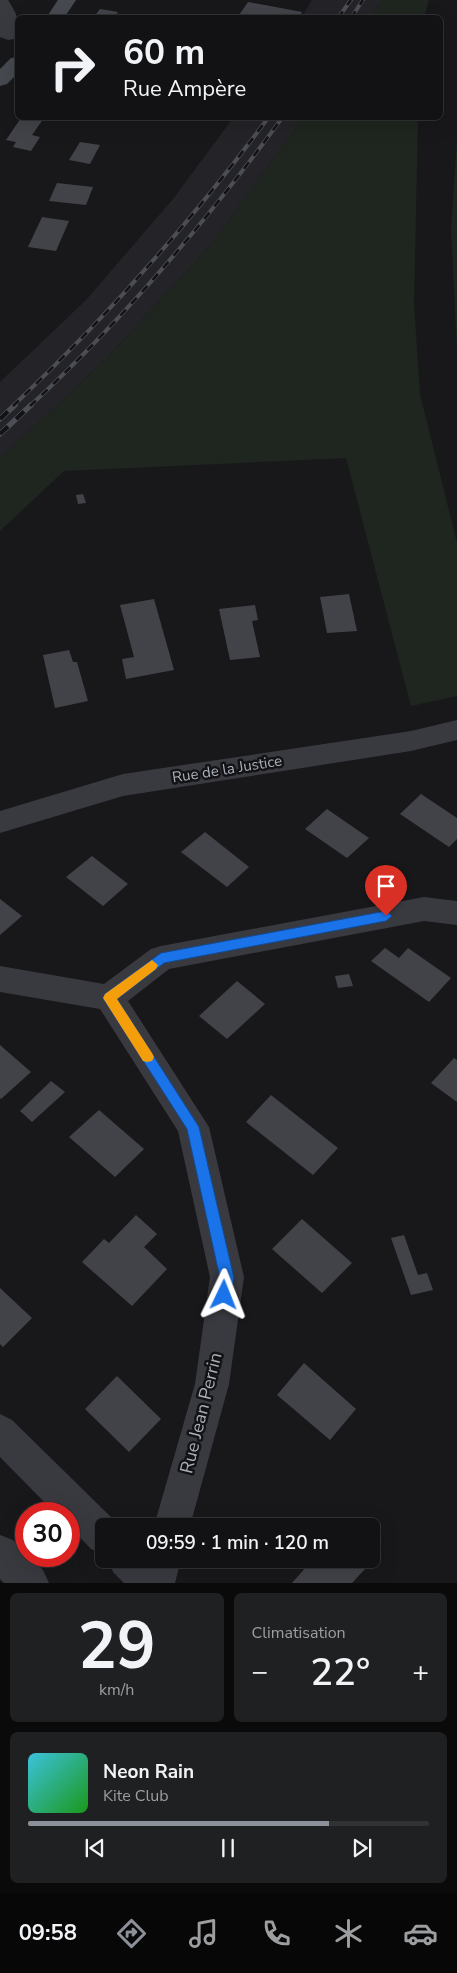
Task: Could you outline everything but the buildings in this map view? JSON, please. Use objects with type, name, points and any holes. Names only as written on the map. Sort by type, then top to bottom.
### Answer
[{"type":"main road","points":[[57,15],[67,0]]},
{"type":"main road","points":[[0,80],[15,65]]},
{"type":"street","points":[[0,2],[9,15],[9,35]]},
{"type":"street","name":"Rue de la Justice","points":[[0,822],[123,785],[411,741],[457,730]]},
{"type":"street","points":[[0,979],[109,998],[161,958],[424,909],[457,913]]},
{"type":"street","name":"Rue Jean Perrin","points":[[109,998],[193,1127],[227,1278],[212,1384],[174,1518]]},
{"type":"street","points":[[0,1432],[95,1527]]},
{"type":"street","points":[[0,1552],[30,1583]]},
{"type":"street","points":[[135,1568],[150,1583]]},
{"type":"street","points":[[156,1583],[160,1568]]},
{"type":"shaded area","points":[[312,0],[382,0],[372,15],[303,15]]},
{"type":"shaded area","points":[[382,0],[429,0],[425,15],[372,15]]},
{"type":"shaded area","points":[[232,120],[302,120],[210,246],[106,359],[0,459],[0,382],[86,300],[173,199]]},
{"type":"shaded area","points":[[302,120],[418,120],[414,305],[420,394],[457,543],[457,696],[411,706],[346,458],[64,471],[0,531],[0,459],[106,359],[210,246]]},
{"type":"shaded area","points":[[457,141],[457,350],[451,228]]},
{"type":"railway","points":[[340,15],[351,0]]},
{"type":"railway","points":[[353,15],[363,0]]},
{"type":"railway","points":[[13,406],[82,338],[147,268],[239,157],[267,120]]},
{"type":"railway","points":[[30,406],[98,339],[163,268],[224,195],[281,120]]},
{"type":"railway","points":[[0,419],[15,405]]},
{"type":"railway","points":[[0,434],[31,405]]},
{"type":"slow traffic","points":[[147,1057],[109,998],[152,965]]},
{"type":"route","points":[[224,1295],[227,1278],[193,1127],[109,998],[161,958],[386,916]]}]
